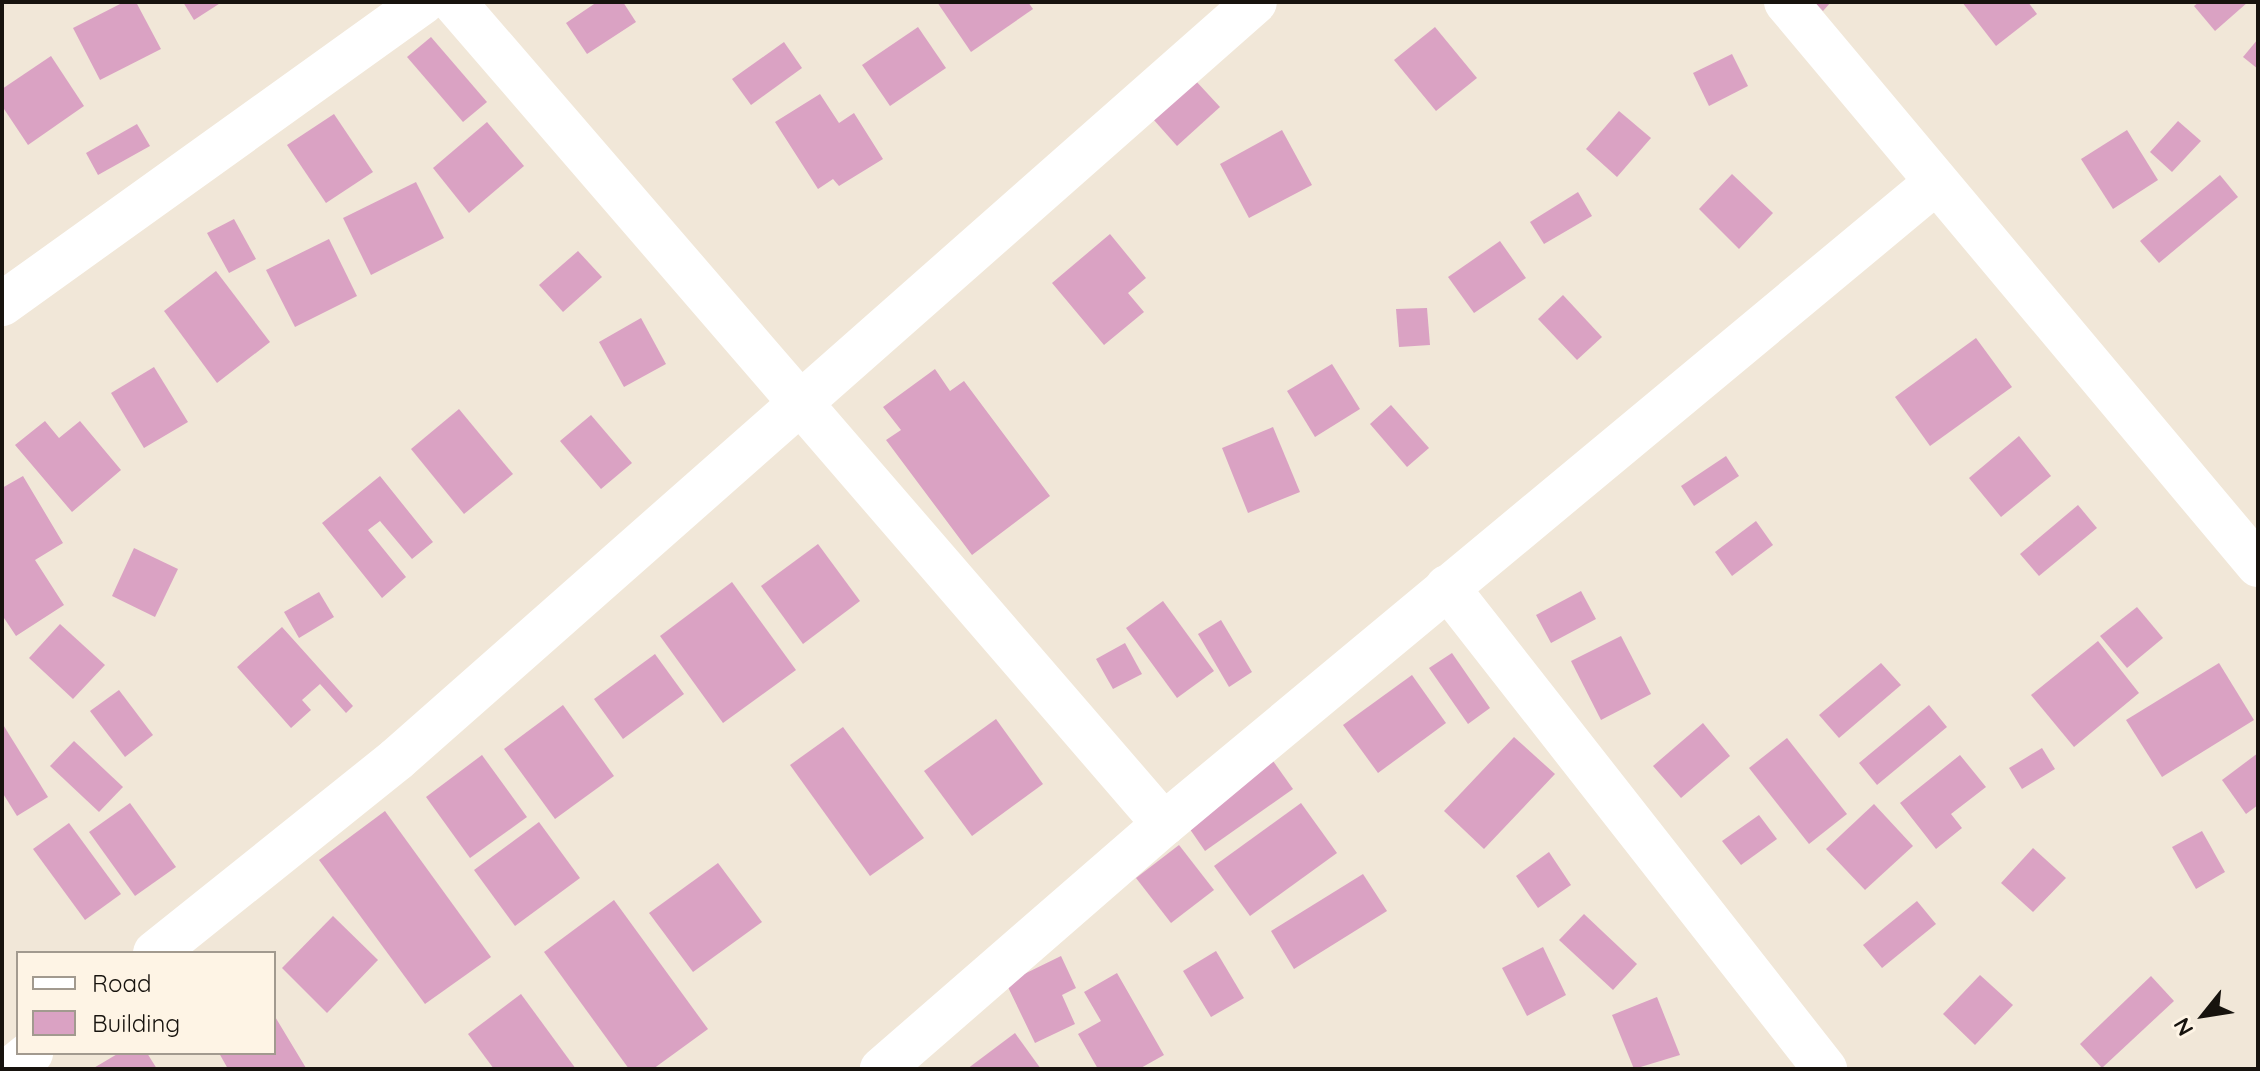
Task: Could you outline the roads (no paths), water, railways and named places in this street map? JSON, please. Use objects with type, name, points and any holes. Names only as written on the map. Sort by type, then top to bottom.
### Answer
[{"type":"street","points":[[2,304],[423,2]]},
{"type":"street","points":[[454,2],[1164,824]]},
{"type":"street","points":[[157,951],[397,759],[1255,2]]},
{"type":"street","points":[[1786,2],[1934,184],[2258,565]]},
{"type":"street","points":[[882,1069],[1164,824],[1934,184]]},
{"type":"street","points":[[1447,587],[1825,1069]]},
{"type":"street","points":[[11,1069],[28,1055]]}]
